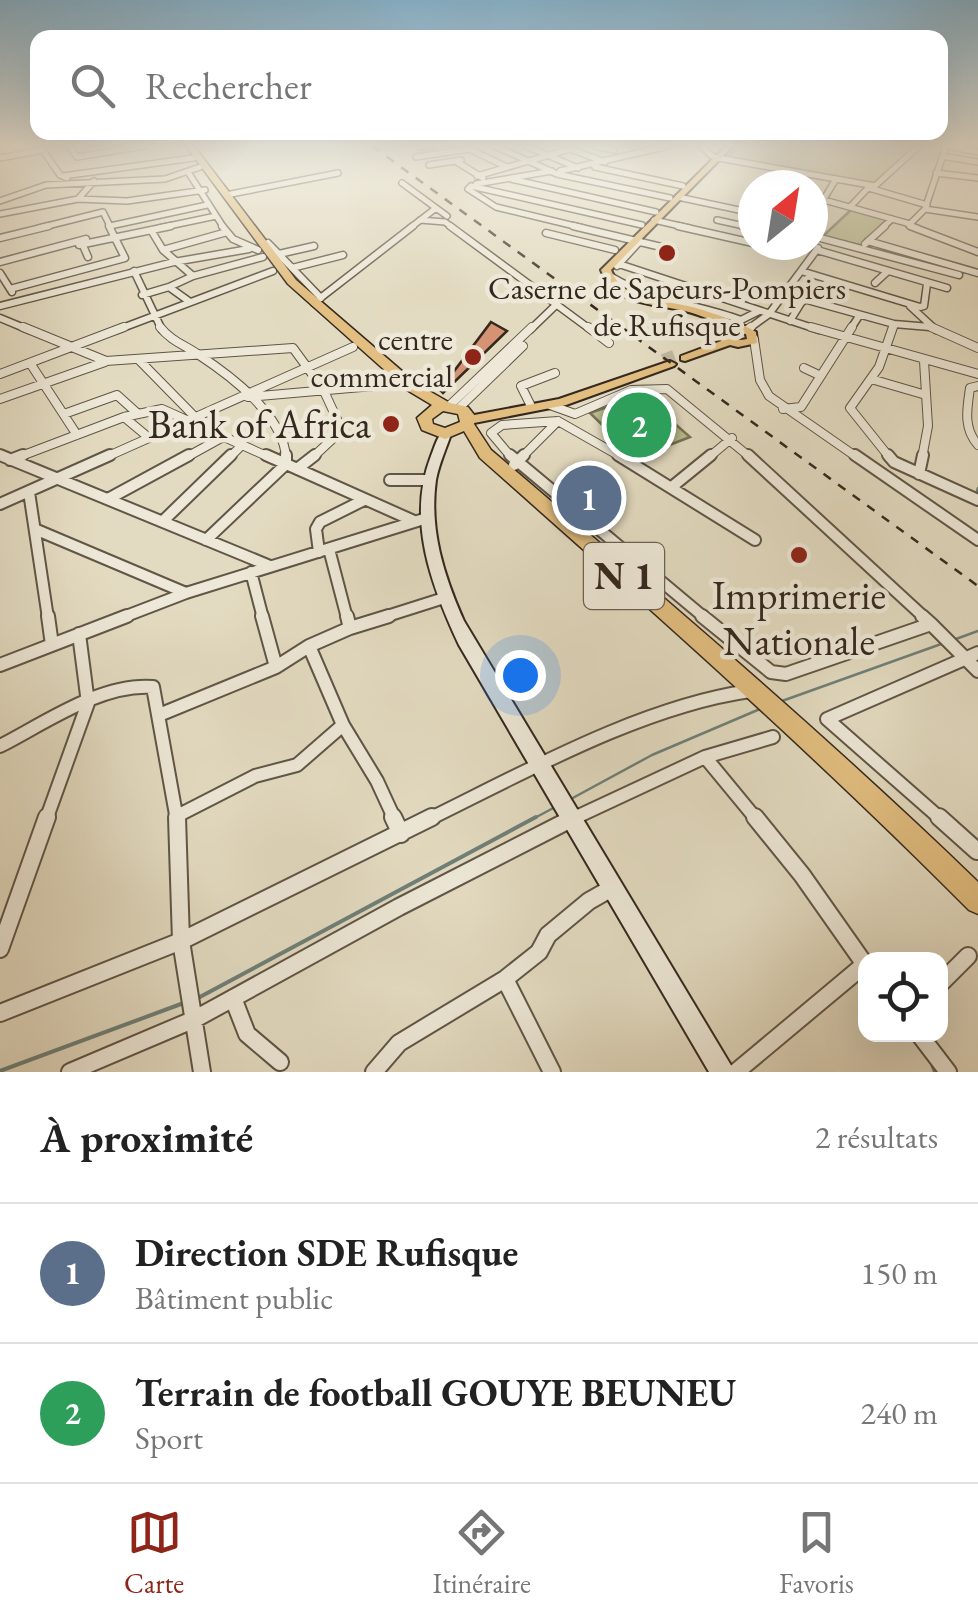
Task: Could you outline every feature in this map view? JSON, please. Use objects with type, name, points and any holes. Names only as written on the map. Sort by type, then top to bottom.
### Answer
[{"type":"highway","points":[[219,196],[273,271],[353,348],[420,402],[426,414],[424,423],[442,433],[459,412]]},
{"type":"highway","points":[[227,196],[279,266],[412,387],[459,412],[485,454]]},
{"type":"highway","points":[[426,414],[459,412]]},
{"type":"highway","name":"N 1","points":[[442,433],[511,467],[759,694],[780,728],[888,810],[978,901]]},
{"type":"main road","points":[[674,198],[608,265],[610,278],[616,288],[636,298],[693,310],[746,332]]},
{"type":"main road","points":[[655,216],[642,225],[634,240],[615,250],[599,268],[601,280],[612,291],[640,304],[689,314],[726,339]]},
{"type":"main road","points":[[726,339],[723,328],[746,332]]},
{"type":"main road","points":[[459,412],[550,405],[746,332]]},
{"type":"main road","points":[[459,412],[530,404],[674,359]]},
{"type":"street","points":[[0,214],[78,199],[127,201],[162,196]]},
{"type":"street","points":[[206,196],[227,232],[259,250],[279,254],[314,246]]},
{"type":"street","points":[[419,196],[447,216]]},
{"type":"street","points":[[479,196],[496,207],[674,250]]},
{"type":"street","points":[[516,196],[642,225]]},
{"type":"street","points":[[552,204],[563,196]]},
{"type":"street","points":[[585,196],[738,239]]},
{"type":"street","points":[[664,196],[738,210]]},
{"type":"street","points":[[852,204],[860,196]]},
{"type":"street","points":[[895,196],[977,217],[968,228]]},
{"type":"street","points":[[910,224],[926,207],[929,196]]},
{"type":"street","points":[[578,210],[593,198]]},
{"type":"street","points":[[828,201],[852,204],[978,252]]},
{"type":"street","points":[[110,226],[208,205]]},
{"type":"street","points":[[279,254],[317,300],[436,208]]},
{"type":"street","points":[[553,218],[567,208]]},
{"type":"street","points":[[706,232],[728,208]]},
{"type":"street","points":[[0,238],[103,212],[124,260],[5,285]]},
{"type":"street","points":[[162,215],[188,222]]},
{"type":"street","points":[[0,262],[216,216]]},
{"type":"street","points":[[860,248],[892,218]]},
{"type":"street","points":[[76,219],[88,258]]},
{"type":"street","points":[[420,220],[445,222],[609,344]]},
{"type":"street","points":[[716,220],[738,225]]},
{"type":"street","points":[[38,228],[54,248]]},
{"type":"street","points":[[151,230],[163,250],[193,276]]},
{"type":"street","points":[[163,250],[227,232]]},
{"type":"street","points":[[546,233],[615,250]]},
{"type":"street","points":[[634,240],[610,278],[636,292],[704,306],[741,320],[759,311]]},
{"type":"street","points":[[828,240],[959,275]]},
{"type":"street","points":[[868,241],[978,273]]},
{"type":"street","points":[[0,306],[174,262],[259,250]]},
{"type":"street","points":[[142,295],[259,250]]},
{"type":"street","points":[[828,253],[947,288]]},
{"type":"street","points":[[292,268],[340,256],[353,274]]},
{"type":"street","points":[[809,260],[769,314],[746,332],[764,390],[783,409],[978,540]]},
{"type":"street","points":[[618,264],[656,273],[886,351],[976,372]]},
{"type":"street","points":[[801,270],[910,305],[924,306],[927,284]]},
{"type":"street","points":[[134,271],[142,295],[166,336],[199,355],[245,396],[283,436],[288,452],[286,464],[206,540]]},
{"type":"street","points":[[0,374],[273,271]]},
{"type":"street","points":[[875,283],[888,271]]},
{"type":"street","points":[[0,272],[17,302]]},
{"type":"street","points":[[652,296],[656,273]]},
{"type":"street","points":[[790,321],[829,280]]},
{"type":"street","points":[[168,287],[190,302]]},
{"type":"street","points":[[782,293],[858,316],[930,327],[978,348]]},
{"type":"street","points":[[910,305],[930,327]]},
{"type":"street","points":[[459,412],[560,306]]},
{"type":"street","points":[[783,409],[801,407],[858,316]]},
{"type":"street","points":[[0,318],[68,349],[106,361],[140,362],[290,348],[323,388],[340,435],[298,469]]},
{"type":"street","points":[[894,324],[872,379],[850,408],[894,462],[978,500]]},
{"type":"street","points":[[726,339],[756,364]]},
{"type":"street","points":[[0,504],[353,348]]},
{"type":"street","points":[[0,399],[106,361]]},
{"type":"street","points":[[919,474],[928,426],[924,361]]},
{"type":"street","points":[[140,362],[190,418]]},
{"type":"street","points":[[30,363],[76,434]]},
{"type":"street","points":[[804,368],[821,376]]},
{"type":"street","points":[[530,404],[521,386],[554,373]]},
{"type":"street","points":[[872,379],[926,395]]},
{"type":"street","points":[[245,396],[396,384]]},
{"type":"street","points":[[978,386],[970,388],[968,434],[978,445]]},
{"type":"street","points":[[550,405],[575,414],[614,396],[661,387],[732,438],[931,624],[968,653],[978,671]]},
{"type":"street","points":[[64,414],[117,395],[137,414]]},
{"type":"street","points":[[5,458],[124,417],[162,410],[190,418],[242,446],[364,500],[421,520]]},
{"type":"street","points":[[124,417],[148,437]]},
{"type":"street","points":[[755,540],[673,486],[558,421],[526,422],[491,433],[511,467],[771,672],[786,674],[931,624]]},
{"type":"street","points":[[511,467],[558,421]]},
{"type":"street","points":[[442,433],[421,520],[444,598],[723,1072]]},
{"type":"street","points":[[108,500],[223,437]]},
{"type":"street","points":[[673,486],[732,438]]},
{"type":"street","points":[[163,521],[242,446]]},
{"type":"street","points":[[5,458],[270,566]]},
{"type":"street","points":[[390,480],[430,480]]},
{"type":"street","points":[[29,492],[52,645]]},
{"type":"street","points":[[350,628],[317,526],[364,500]]},
{"type":"street","points":[[0,666],[186,593],[421,520]]},
{"type":"street","points":[[37,530],[186,593]]},
{"type":"street","points":[[251,572],[276,667]]},
{"type":"street","points":[[159,715],[276,667],[309,646],[350,628],[444,598]]},
{"type":"street","points":[[0,949],[88,702],[79,634]]},
{"type":"street","points":[[309,646],[343,724],[377,781],[401,834]]},
{"type":"street","points":[[968,653],[827,717],[976,852]]},
{"type":"street","points":[[0,746],[88,702],[147,684],[153,687],[176,816],[181,941],[202,1072]]},
{"type":"street","points":[[0,1013],[181,941],[401,834],[544,773],[702,698],[759,694]]},
{"type":"street","points":[[176,816],[255,776],[297,765],[343,724]]},
{"type":"street","points":[[70,1072],[233,998],[569,814],[780,728]]},
{"type":"street","points":[[705,757],[802,875],[858,955]]},
{"type":"street","points":[[888,810],[907,789]]},
{"type":"street","points":[[374,1072],[399,1043],[505,979],[539,952],[548,935],[589,900],[613,888]]},
{"type":"street","points":[[948,976],[968,956]]},
{"type":"street","points":[[736,1072],[858,971]]},
{"type":"street","points":[[505,979],[552,1072]]},
{"type":"street","points":[[233,998],[246,1034],[280,1062]]},
{"type":"street","points":[[925,1042],[948,1072]]},
{"type":"green space","points":[[853,208],[892,219],[863,246],[828,237],[828,231]]},
{"type":"green space","points":[[642,395],[690,437],[636,458],[590,413]]},
{"type":"building","name":"centre commercial","points":[[491,322],[507,331],[443,393],[440,390]]},
{"type":"waterway","points":[[976,494],[978,488]]},
{"type":"waterway","points":[[956,639],[978,631]]},
{"type":"waterway","points":[[782,701],[944,643]]},
{"type":"waterway","points":[[569,800],[652,755],[760,709]]},
{"type":"waterway","points":[[531,820],[557,806]]},
{"type":"waterway","points":[[198,998],[536,817]]},
{"type":"waterway","points":[[0,1071],[181,1004]]},
{"type":"waterway","points":[[932,1064],[935,1072]]},
{"type":"tunnel","points":[[663,360],[679,354]]},
{"type":"railway","points":[[441,196],[978,586]]},
{"type":"place","name":"Caserne de Sapeurs-Pompiers de Rufisque","points":[[667,253]]},
{"type":"place","name":"centre commercial","points":[[473,357]]},
{"type":"place","name":"Bank of Africa","points":[[391,424]]},
{"type":"place","name":"Terrain de football GOUYE BEUNEU","points":[[639,425]]},
{"type":"place","name":"Direction SDE Rufisque","points":[[589,498]]},
{"type":"place","name":"Imprimerie Nationale","points":[[799,555]]}]
